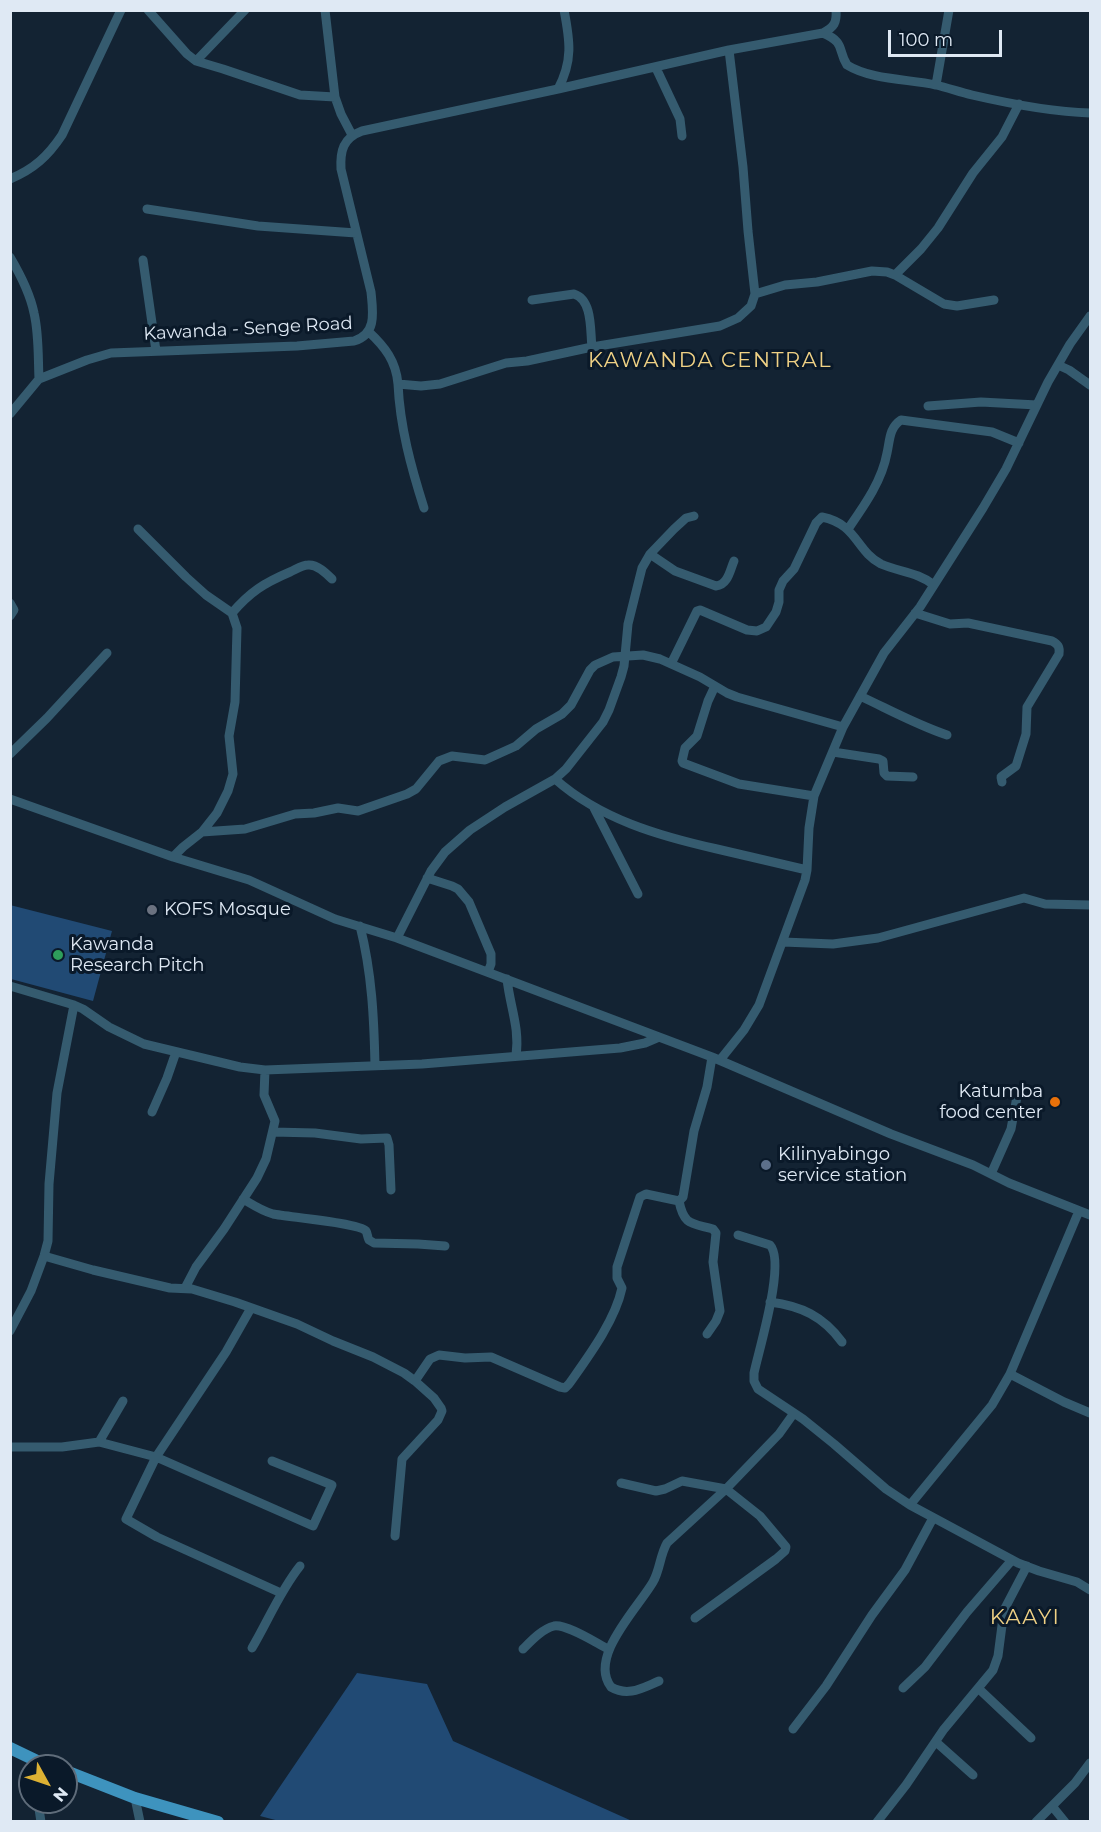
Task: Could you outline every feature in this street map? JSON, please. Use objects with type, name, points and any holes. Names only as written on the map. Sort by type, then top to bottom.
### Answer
[{"type":"main road","points":[[78,1776],[135,1798],[218,1821]]},
{"type":"street","points":[[10,179],[40,163],[62,135],[121,10]]},
{"type":"street","points":[[148,10],[196,61],[300,95],[335,97]]},
{"type":"street","points":[[196,61],[245,10]]},
{"type":"street","points":[[325,10],[335,97],[352,135],[729,50],[823,33],[835,25],[836,10]]},
{"type":"street","points":[[558,89],[569,60],[569,39],[564,10]]},
{"type":"street","points":[[936,85],[949,10]]},
{"type":"street","points":[[823,33],[839,43],[844,60],[852,68],[902,81],[936,85],[975,96],[1048,111],[1090,113]]},
{"type":"street","points":[[398,384],[421,386],[440,384],[498,365],[527,362],[592,347],[720,326],[738,318],[751,306],[755,294],[729,50]]},
{"type":"street","points":[[656,68],[676,108],[682,136]]},
{"type":"street","points":[[895,275],[933,234],[973,173],[1002,137],[1019,104]]},
{"type":"street","name":"Kawanda - Senge Road","points":[[10,414],[39,379],[111,353],[297,346],[362,339],[369,332],[372,322],[371,292],[340,160],[346,143],[352,135]]},
{"type":"street","points":[[147,209],[258,226],[356,232]]},
{"type":"street","points":[[10,257],[23,280],[34,312],[38,340],[39,379]]},
{"type":"street","points":[[144,260],[156,351]]},
{"type":"street","points":[[755,294],[785,285],[817,282],[872,271],[895,275],[944,304],[957,306],[994,300]]},
{"type":"street","points":[[532,300],[578,295],[587,307],[592,347]]},
{"type":"street","points":[[679,1201],[683,1197],[694,1131],[716,1058],[753,1018],[800,897],[807,870],[808,835],[814,796],[843,728],[884,653],[915,613],[983,508],[1058,365],[1080,328],[1090,316]]},
{"type":"street","points":[[369,332],[387,351],[397,375],[402,424],[410,463],[424,508]]},
{"type":"street","points":[[1058,365],[1090,385]]},
{"type":"street","points":[[928,406],[981,402],[1037,405]]},
{"type":"street","points":[[849,529],[880,476],[887,456],[891,431],[901,420],[992,432],[1019,443]]},
{"type":"street","points":[[397,938],[427,878],[445,852],[470,830],[555,779],[566,769],[603,722],[621,677],[628,624],[642,568],[650,554],[674,529],[686,519],[694,516]]},
{"type":"street","points":[[671,664],[697,610],[732,622],[747,630],[757,631],[766,627],[776,612],[779,590],[783,582],[794,569],[818,520],[825,517],[849,529],[868,553],[881,564],[913,573],[934,585]]},
{"type":"street","points":[[138,529],[206,595],[232,613],[237,628],[236,702],[229,736],[233,774],[225,799],[202,832],[173,857]]},
{"type":"street","points":[[650,554],[675,571],[716,586],[725,583],[734,561]]},
{"type":"street","points":[[232,613],[253,591],[266,582],[302,566],[309,564],[322,569],[332,579]]},
{"type":"street","points":[[10,603],[14,609],[10,616]]},
{"type":"street","points":[[915,613],[950,624],[968,623],[1058,644],[1059,654],[1027,707],[1026,734],[1016,766],[1001,777],[1002,782]]},
{"type":"street","points":[[10,754],[107,653]]},
{"type":"street","points":[[202,832],[245,829],[287,816],[338,808],[358,811],[407,795],[416,789],[439,761],[452,756],[485,760],[516,746],[536,729],[562,714],[571,705],[590,670],[613,657],[643,655],[660,659],[727,693],[843,728]]},
{"type":"street","points":[[715,686],[697,736],[685,748],[683,763],[739,784],[814,796]]},
{"type":"street","points":[[860,696],[928,729],[947,735]]},
{"type":"street","points":[[833,752],[879,759],[883,761],[884,773],[887,776],[913,777]]},
{"type":"street","points":[[555,779],[594,807],[619,819],[674,839],[807,870]]},
{"type":"street","points":[[10,799],[173,857],[249,880],[335,919],[397,938],[716,1058],[891,1134],[954,1157],[1009,1183],[1090,1215]]},
{"type":"street","points":[[594,807],[638,894]]},
{"type":"street","points":[[427,878],[458,889],[469,902],[491,954],[488,972]]},
{"type":"street","points":[[783,942],[832,944],[878,938],[1024,898],[1045,904],[1090,905]]},
{"type":"street","points":[[360,927],[371,985],[375,1066]]},
{"type":"street","points":[[507,979],[510,1004],[517,1026],[516,1056]]},
{"type":"street","points":[[10,986],[74,1005],[134,1040],[176,1052],[265,1071],[423,1064],[620,1048],[645,1043],[659,1037]]},
{"type":"street","points":[[10,1331],[23,1310],[44,1256],[49,1228],[49,1184],[57,1093],[74,1005]]},
{"type":"street","points":[[152,1112],[176,1052]]},
{"type":"street","points":[[185,1288],[196,1267],[263,1167],[273,1132],[274,1118],[264,1095],[265,1071]]},
{"type":"street","points":[[991,1174],[1011,1129],[1018,1091]]},
{"type":"street","points":[[273,1132],[387,1138],[391,1190]]},
{"type":"street","points":[[415,1382],[430,1359],[439,1355],[465,1358],[491,1357],[560,1387],[567,1386],[608,1325],[615,1310],[622,1288],[617,1278],[617,1268],[640,1197],[646,1194],[679,1201]]},
{"type":"street","points":[[243,1199],[262,1210],[275,1214],[330,1221],[363,1229],[369,1240],[374,1243],[446,1246]]},
{"type":"street","points":[[679,1201],[683,1215],[690,1223],[713,1229],[716,1233],[713,1262],[720,1311],[707,1334]]},
{"type":"street","points":[[910,1505],[992,1405],[1010,1374],[1079,1211]]},
{"type":"street","points":[[738,1235],[770,1245],[774,1249],[775,1281],[754,1373],[754,1381],[761,1392],[834,1443],[886,1489],[910,1505],[1012,1560],[1089,1586]]},
{"type":"street","points":[[44,1256],[170,1288],[185,1288],[251,1308],[297,1324],[404,1373],[434,1398],[442,1412],[438,1420],[402,1460],[395,1536]]},
{"type":"street","points":[[770,1302],[802,1309],[827,1325],[842,1341]]},
{"type":"street","points":[[251,1308],[226,1352],[156,1457],[126,1519],[158,1537],[281,1593]]},
{"type":"street","points":[[1010,1374],[1090,1413]]},
{"type":"street","points":[[99,1443],[123,1401]]},
{"type":"street","points":[[659,1681],[631,1692],[619,1691],[611,1687],[605,1674],[608,1649],[653,1581],[665,1546],[726,1489],[778,1434],[794,1413]]},
{"type":"street","points":[[10,1448],[62,1447],[99,1443],[156,1457],[313,1526],[332,1485],[272,1461]]},
{"type":"street","points":[[621,1483],[656,1491],[682,1481],[726,1489],[760,1516],[783,1543],[786,1550],[776,1559],[695,1618]]},
{"type":"street","points":[[793,1729],[826,1686],[872,1615],[905,1570],[933,1518]]},
{"type":"street","points":[[903,1688],[925,1667],[967,1612],[1012,1560]]},
{"type":"street","points":[[252,1648],[281,1593],[300,1566]]},
{"type":"street","points":[[877,1821],[906,1785],[944,1729],[993,1670],[998,1656],[1004,1610],[1027,1566]]},
{"type":"street","points":[[523,1649],[534,1637],[558,1626],[608,1649]]},
{"type":"street","points":[[979,1689],[1031,1738]]},
{"type":"street","points":[[936,1742],[973,1775]]},
{"type":"street","points":[[1036,1821],[1075,1783],[1090,1763]]},
{"type":"street","points":[[135,1798],[140,1821]]},
{"type":"street","points":[[1052,1806],[1065,1821]]},
{"type":"shaded area","name":"Kawanda Research Pitch","points":[[10,905],[112,931],[93,1001],[11,979]]},
{"type":"shaded area","points":[[357,1673],[427,1684],[453,1741],[632,1821],[283,1822],[260,1816]]},
{"type":"place","name":"KOFS Mosque","points":[[152,910]]},
{"type":"place","name":"Kawanda Research Pitch","points":[[58,955]]},
{"type":"place","name":"Katumba food center","points":[[1055,1102]]},
{"type":"place","name":"Kilinyabingo service station","points":[[766,1165]]},
{"type":"district","name":"KAWANDA CENTRAL","points":[[710,361]]},
{"type":"district","name":"KAAYI","points":[[1025,1618]]}]
